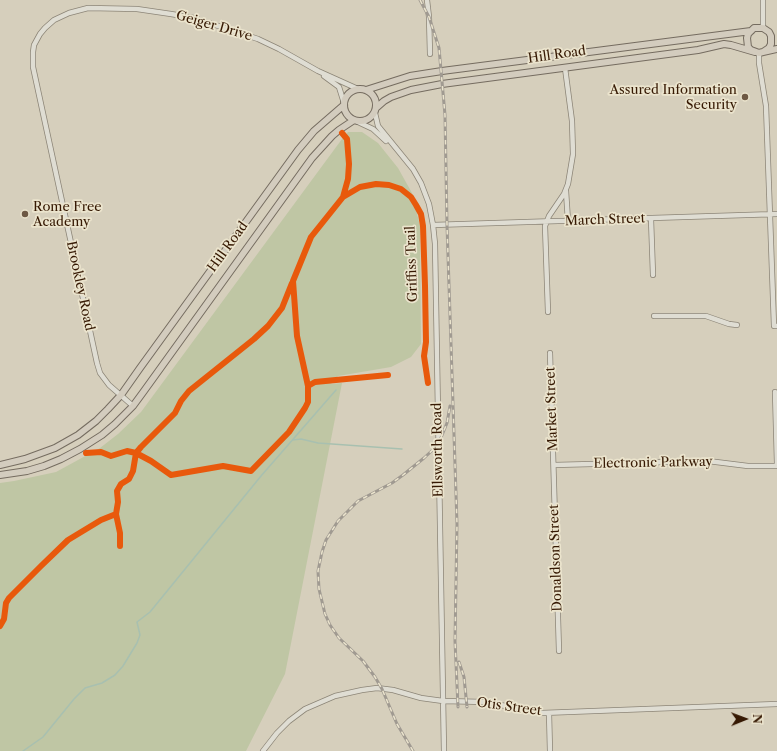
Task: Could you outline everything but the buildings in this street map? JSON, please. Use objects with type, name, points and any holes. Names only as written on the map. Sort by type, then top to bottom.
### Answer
[{"type":"main road","points":[[777,34],[769,32],[763,28],[754,28],[747,38],[748,46],[759,52],[777,49]]},
{"type":"main road","name":"Hill Road","points":[[366,90],[410,76],[442,71],[751,31]]},
{"type":"main road","points":[[759,52],[767,50],[771,44],[771,36],[769,32]]},
{"type":"main road","name":"Hill Road","points":[[376,111],[384,101],[391,97],[428,86],[703,49],[724,44],[731,44],[759,52]]},
{"type":"main road","points":[[358,89],[366,90],[376,99],[376,111],[368,120],[356,121],[347,114],[344,104],[349,94],[358,89]]},
{"type":"main road","name":"Hill Road","points":[[0,465],[25,460],[43,454],[72,439],[96,421],[121,395],[298,150],[314,131],[344,104]]},
{"type":"main road","name":"Hill Road","points":[[0,475],[27,471],[44,466],[80,449],[102,435],[133,406],[312,158],[339,130],[356,121]]},
{"type":"street","points":[[427,0],[430,17],[430,54]]},
{"type":"street","points":[[763,0],[763,28]]},
{"type":"street","name":"Geiger Drive","points":[[32,59],[34,45],[45,28],[54,20],[69,13],[88,8],[137,9],[194,18],[239,32],[279,49],[318,71],[358,89]]},
{"type":"street","points":[[759,52],[759,63],[767,111],[770,214],[776,326]]},
{"type":"street","name":"Brookley Road","points":[[32,59],[37,91],[97,363],[102,376],[109,385],[133,406]]},
{"type":"street","points":[[565,68],[574,144],[572,164],[566,189],[568,221]]},
{"type":"street","name":"Geiger Drive","points":[[318,71],[339,87],[344,104]]},
{"type":"street","name":"Ellsworth Road","points":[[376,111],[378,126],[413,169],[424,190],[433,225],[435,244],[444,751]]},
{"type":"street","name":"Ellsworth Road","points":[[356,121],[373,129],[403,156]]},
{"type":"street","points":[[548,312],[545,230],[547,221],[566,189]]},
{"type":"street","name":"March Street","points":[[433,225],[777,214]]},
{"type":"street","points":[[651,219],[653,275]]},
{"type":"street","points":[[654,316],[706,316],[724,323],[737,325]]},
{"type":"street","name":"Market Street","points":[[550,353],[554,465]]},
{"type":"street","points":[[775,392],[777,465]]},
{"type":"street","name":"Electronic Parkway","points":[[554,465],[708,461],[748,466],[777,465]]},
{"type":"street","name":"Donaldson Street","points":[[554,465],[559,651]]},
{"type":"street","name":"Otis Street","points":[[263,751],[281,729],[305,709],[323,700],[344,693],[377,688],[393,690],[421,698],[443,701],[485,702],[534,712],[549,713],[777,704]]},
{"type":"street","points":[[549,713],[550,751]]},
{"type":"green space","points":[[348,132],[362,132],[378,143],[398,168],[412,193],[420,226],[421,344],[411,357],[391,367],[338,376],[331,384],[342,383],[285,674],[246,751],[0,751],[0,483],[56,472],[100,448],[118,434],[141,412]]},
{"type":"waterway","points":[[23,751],[43,737],[85,688],[102,683],[115,675],[123,666],[137,643],[140,635],[137,622],[150,612],[261,476],[336,390]]},
{"type":"waterway","points":[[293,440],[301,439],[318,443],[402,449]]},
{"type":"railway","points":[[420,0],[429,17],[439,48],[445,115],[447,225],[457,524],[455,641],[458,707]]},
{"type":"railway","points":[[413,751],[397,724],[382,689],[375,677],[363,661],[339,638],[330,625],[325,614],[319,589],[318,571],[326,540],[338,521],[358,501],[392,483],[438,445],[447,423],[450,406]]},
{"type":"railway","points":[[459,662],[464,677],[467,707]]},
{"type":"cycle path","points":[[342,133],[347,139],[349,164],[348,179],[343,197]]},
{"type":"cycle path","name":"Griffiss Trail","points":[[388,375],[315,382],[308,386],[297,336],[293,281],[311,237],[343,197],[360,187],[376,184],[389,185],[401,189],[411,197],[421,214],[423,226],[425,286],[426,342],[424,356],[428,383]]},
{"type":"cycle path","points":[[86,453],[101,452],[111,456],[127,451],[136,453],[175,413],[181,401],[189,391],[268,326],[282,308],[292,283]]},
{"type":"cycle path","points":[[120,546],[120,533],[116,514],[118,502],[117,491],[121,484],[129,479],[133,471],[136,453],[151,461],[171,475],[223,466],[251,471],[289,432],[308,402],[308,386]]},
{"type":"cycle path","points":[[0,626],[4,619],[6,603],[9,598],[41,566],[68,540],[101,520],[116,514]]},
{"type":"place","name":"Assured Information Security","points":[[745,97]]},
{"type":"place","name":"Rome Free Academy","points":[[25,214]]}]
